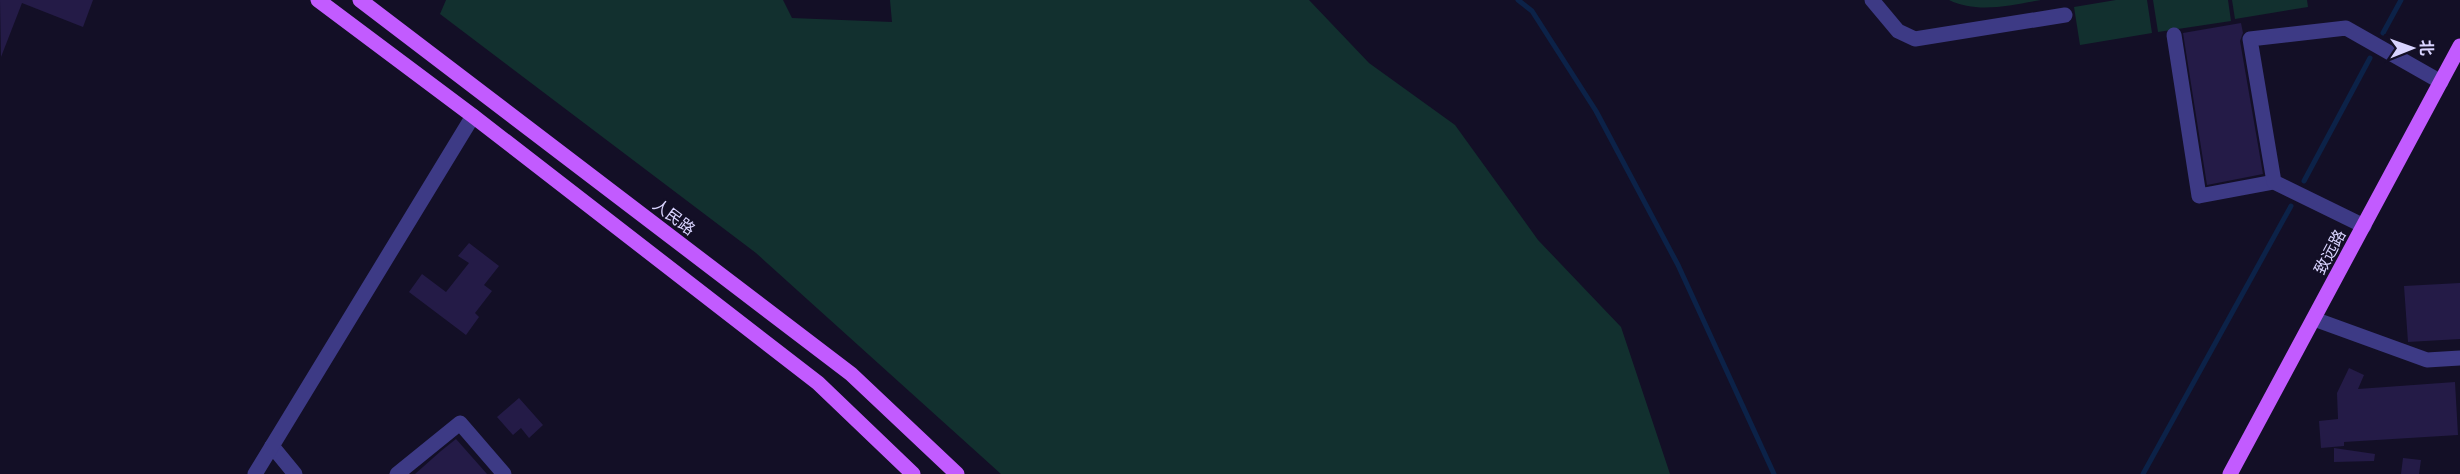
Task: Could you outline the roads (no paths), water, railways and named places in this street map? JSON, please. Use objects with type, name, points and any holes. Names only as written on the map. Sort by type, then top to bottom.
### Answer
[{"type":"main road","points":[[318,0],[473,116],[818,383],[913,474]]},
{"type":"main road","name":"人民路","points":[[360,0],[851,374],[957,474]]},
{"type":"main road","name":"致远路","points":[[2230,474],[2441,82],[2455,68],[2460,46]]},
{"type":"street","points":[[1872,0],[1898,30],[1915,39],[2065,15]]},
{"type":"street","points":[[2274,182],[2250,39],[2346,28],[2441,82]]},
{"type":"street","points":[[2174,35],[2199,196],[2274,182],[2364,226]]},
{"type":"street","points":[[255,474],[473,116]]},
{"type":"street","points":[[2314,319],[2427,360],[2460,358]]},
{"type":"street","points":[[397,474],[460,423],[504,474]]},
{"type":"street","points":[[272,446],[296,474]]},
{"type":"waterway","points":[[1518,0],[1532,11],[1596,111],[1678,265],[1774,474]]},
{"type":"waterway","points":[[2383,33],[2401,0]]},
{"type":"waterway","points":[[2304,181],[2370,58]]},
{"type":"waterway","points":[[2143,474],[2291,206]]}]
